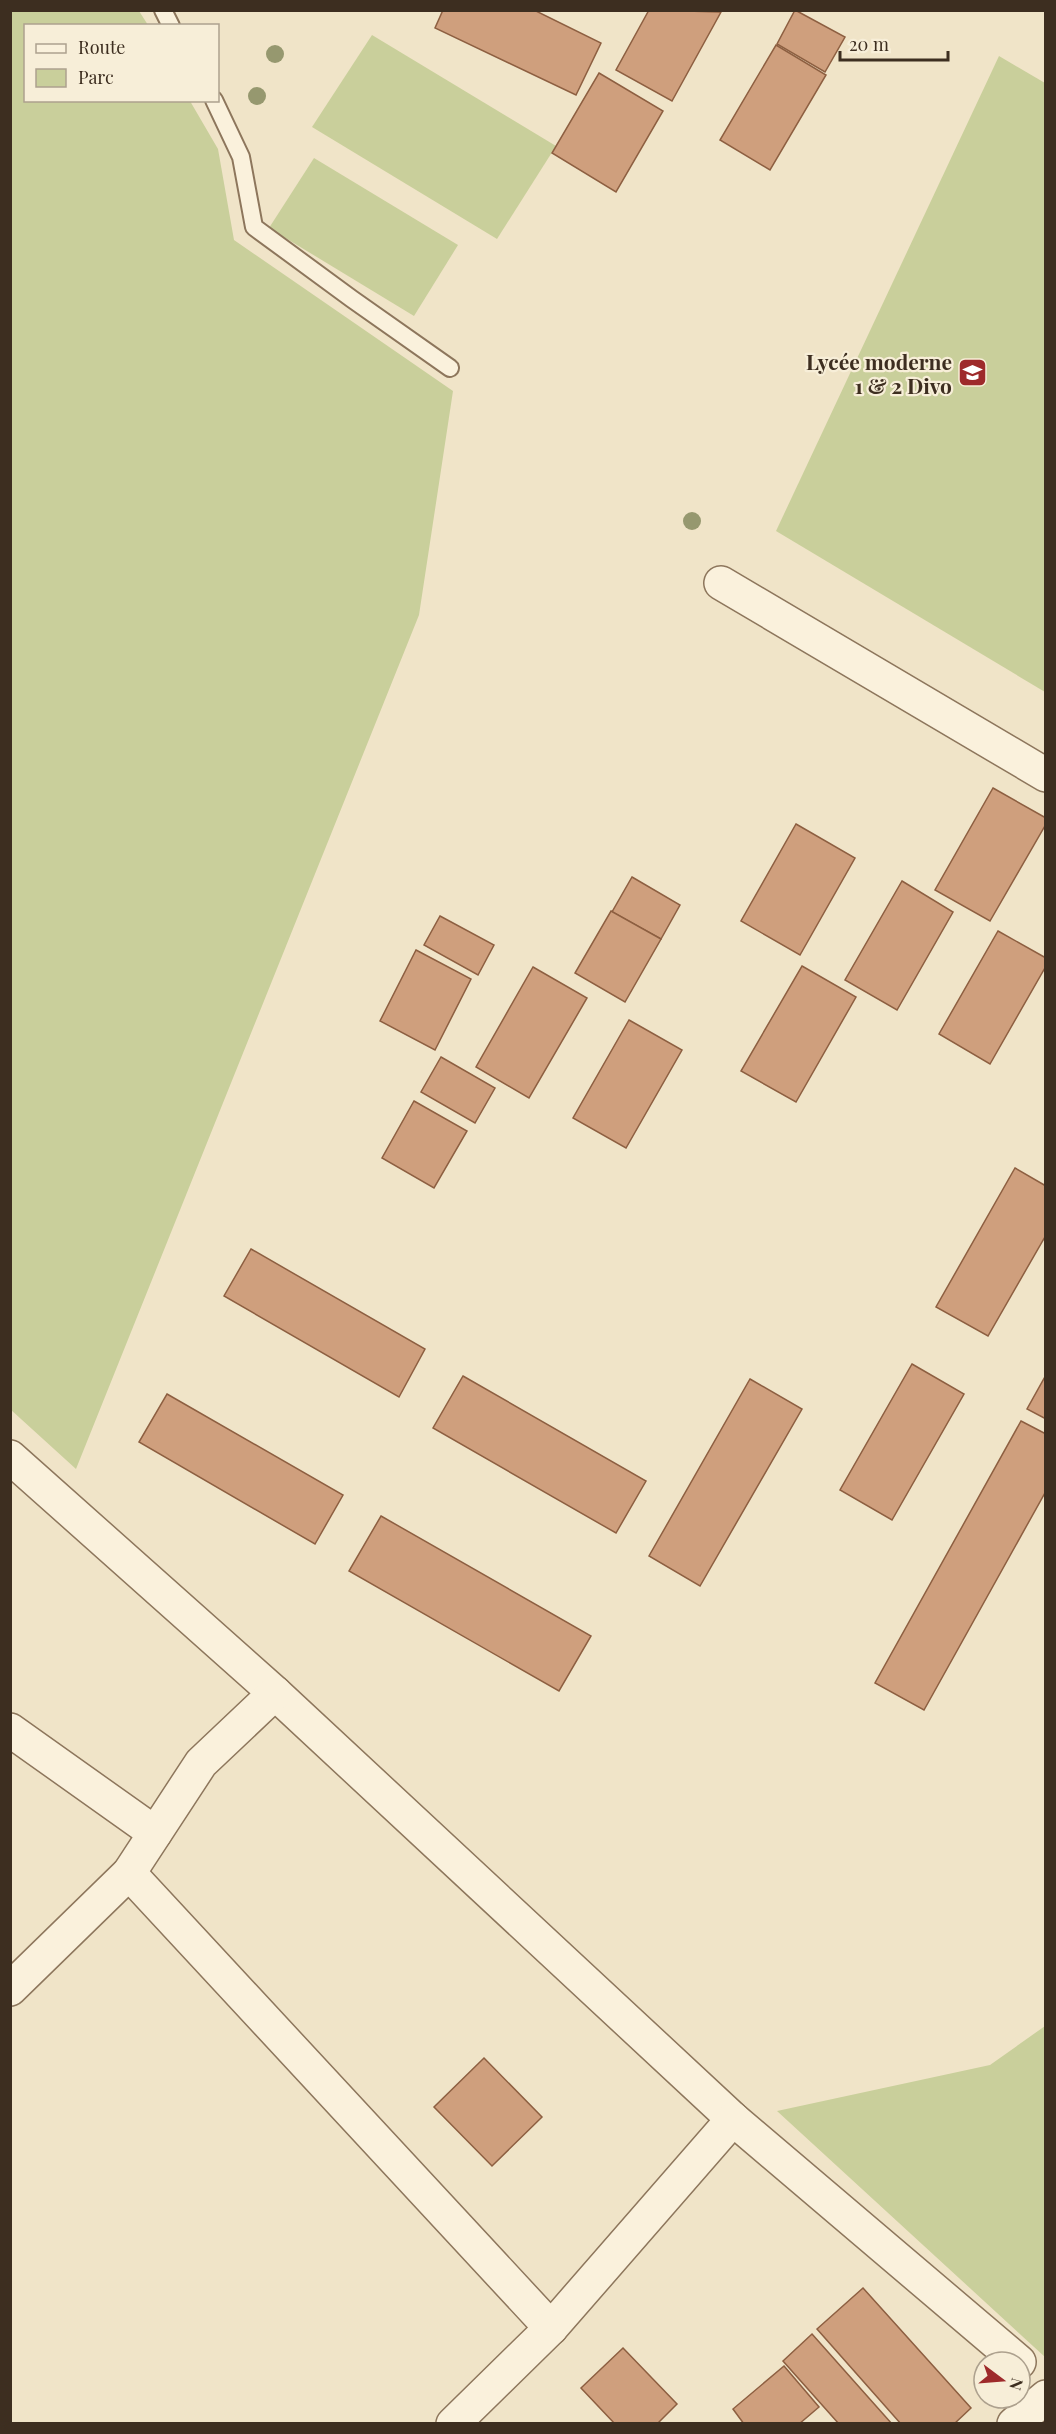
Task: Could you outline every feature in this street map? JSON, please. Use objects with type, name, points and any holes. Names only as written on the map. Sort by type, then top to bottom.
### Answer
[{"type":"street","points":[[721,582],[1046,775]]},
{"type":"street","points":[[10,1457],[275,1694],[733,2119],[1005,2350]]},
{"type":"street","points":[[10,1989],[129,1873],[201,1763],[275,1694]]},
{"type":"street","points":[[10,1730],[155,1833]]},
{"type":"street","points":[[129,1873],[551,2328]]},
{"type":"street","points":[[453,2424],[551,2328],[733,2119]]},
{"type":"street","points":[[1032,2373],[1046,2385]]},
{"type":"street","points":[[1014,2424],[1046,2397]]},
{"type":"lane","points":[[163,10],[170,24]]},
{"type":"lane","points":[[215,102],[241,157],[254,227],[351,299],[450,368]]},
{"type":"green space","points":[[10,11],[139,11],[147,24],[24,24],[24,102],[191,102],[218,149],[234,240],[453,391],[419,615],[76,1469],[10,1409]]},
{"type":"green space","points":[[372,35],[556,146],[497,239],[312,127]]},
{"type":"green space","points":[[999,56],[1045,83],[1045,692],[776,531]]},
{"type":"green space","points":[[314,158],[458,245],[414,316],[269,228]]},
{"type":"green space","points":[[1045,2026],[1045,2357],[777,2111],[990,2065]]},
{"type":"building","points":[[443,10],[534,10],[601,43],[576,95],[435,28]]},
{"type":"building","points":[[649,10],[721,12],[672,101],[616,70]]},
{"type":"building","points":[[795,10],[845,37],[825,72],[777,44]]},
{"type":"building","points":[[776,45],[826,75],[770,170],[720,140]]},
{"type":"building","points":[[599,73],[663,111],[616,192],[552,153]]},
{"type":"building","points":[[993,788],[1046,818],[1046,824],[990,921],[935,890]]},
{"type":"building","points":[[796,824],[855,858],[800,955],[741,921]]},
{"type":"building","points":[[632,877],[680,905],[661,939],[612,912]]},
{"type":"building","points":[[902,881],[953,912],[897,1010],[845,980]]},
{"type":"building","points":[[611,911],[661,939],[625,1002],[575,973]]},
{"type":"building","points":[[440,916],[494,945],[478,975],[424,945]]},
{"type":"building","points":[[998,931],[1046,958],[1046,966],[990,1064],[939,1034]]},
{"type":"building","points":[[416,950],[471,979],[435,1050],[380,1021]]},
{"type":"building","points":[[802,966],[856,997],[796,1102],[741,1071]]},
{"type":"building","points":[[533,967],[587,998],[529,1098],[476,1067]]},
{"type":"building","points":[[629,1020],[682,1050],[626,1148],[573,1118]]},
{"type":"building","points":[[441,1057],[495,1088],[475,1123],[421,1092]]},
{"type":"building","points":[[414,1101],[467,1131],[434,1188],[382,1158]]},
{"type":"building","points":[[1015,1168],[1046,1186],[1046,1235],[988,1336],[936,1307]]},
{"type":"building","points":[[251,1249],[425,1349],[399,1397],[224,1296]]},
{"type":"building","points":[[912,1364],[964,1394],[892,1520],[840,1490]]},
{"type":"building","points":[[1046,1375],[1046,1419],[1027,1409]]},
{"type":"building","points":[[463,1376],[646,1481],[616,1533],[433,1428]]},
{"type":"building","points":[[750,1379],[802,1409],[700,1586],[649,1556]]},
{"type":"building","points":[[167,1394],[343,1495],[315,1544],[139,1442]]},
{"type":"building","points":[[1021,1421],[1046,1434],[1046,1491],[924,1710],[875,1683]]},
{"type":"building","points":[[381,1516],[591,1636],[559,1691],[349,1571]]},
{"type":"building","points":[[484,2058],[542,2117],[492,2166],[434,2107]]},
{"type":"building","points":[[863,2288],[971,2408],[954,2424],[901,2424],[817,2329]]},
{"type":"building","points":[[812,2334],[892,2424],[839,2424],[783,2361]]},
{"type":"building","points":[[623,2348],[677,2404],[657,2424],[615,2424],[581,2388]]},
{"type":"building","points":[[784,2366],[819,2407],[799,2424],[744,2424],[733,2409]]},
{"type":"place","name":"Lycée moderne 1 & 2 Divo","points":[[973,373]]}]
